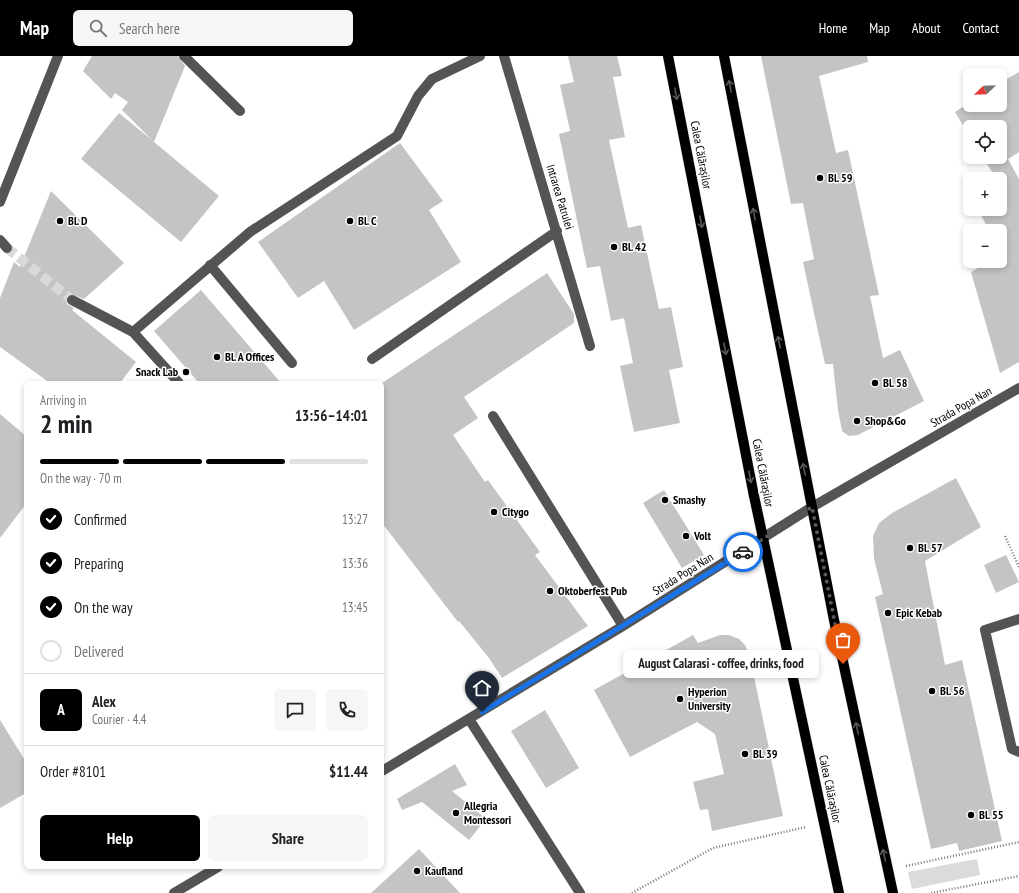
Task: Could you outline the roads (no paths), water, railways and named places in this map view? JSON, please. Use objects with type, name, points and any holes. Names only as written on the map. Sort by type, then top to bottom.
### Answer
[{"type":"main road","name":"Calea Călărașilor","points":[[668,56],[763,538],[839,893]]},
{"type":"main road","points":[[724,56],[812,507],[893,893]]},
{"type":"street","points":[[0,202],[58,56]]},
{"type":"street","points":[[184,56],[240,110]]},
{"type":"street","points":[[133,332],[250,232],[397,136],[418,96],[432,79],[480,56]]},
{"type":"street","name":"Intrarea Patrulei","points":[[504,56],[590,346]]},
{"type":"street","points":[[372,359],[557,231]]},
{"type":"street","points":[[0,240],[7,248]]},
{"type":"street","points":[[210,266],[292,363]]},
{"type":"street","points":[[72,300],[133,332],[177,381]]},
{"type":"street","name":"Strada Popa Nan","points":[[384,770],[623,626],[812,507],[1019,388]]},
{"type":"street","points":[[493,416],[623,626]]},
{"type":"street","points":[[1019,619],[985,630],[1012,749],[1019,752]]},
{"type":"street","points":[[469,719],[580,893]]},
{"type":"street","points":[[174,893],[215,869]]},
{"type":"tunnel","points":[[7,248],[72,300]]},
{"type":"place","name":"Bl. 59","points":[[820,178]]},
{"type":"place","name":"Bl. D","points":[[60,221]]},
{"type":"place","name":"Bl. C","points":[[350,221]]},
{"type":"place","name":"Bl. 42","points":[[614,247]]},
{"type":"place","name":"Bl. A Offices","points":[[217,357]]},
{"type":"place","name":"Snack Lab","points":[[186,372]]},
{"type":"place","name":"Bl. 58","points":[[875,383]]},
{"type":"place","name":"Shop&Go","points":[[857,421]]},
{"type":"place","name":"Smashy","points":[[665,500]]},
{"type":"place","name":"Citygo","points":[[494,512]]},
{"type":"place","name":"Volt","points":[[686,536]]},
{"type":"place","name":"Bl. 57","points":[[910,548]]},
{"type":"place","name":"Oktoberfest Pub","points":[[550,591]]},
{"type":"place","name":"Epic Kebab","points":[[888,613]]},
{"type":"place","name":"August Calarasi - coffee, drinks, food","points":[[843,664]]},
{"type":"place","name":"Bl. 56","points":[[932,691]]},
{"type":"place","name":"Hyperion University","points":[[680,699]]},
{"type":"place","name":"Bl. 39","points":[[745,754]]},
{"type":"place","name":"Allegria Montessori","points":[[456,813]]},
{"type":"place","name":"Bl. 55","points":[[971,815]]},
{"type":"place","name":"Kaufland","points":[[417,871]]}]
